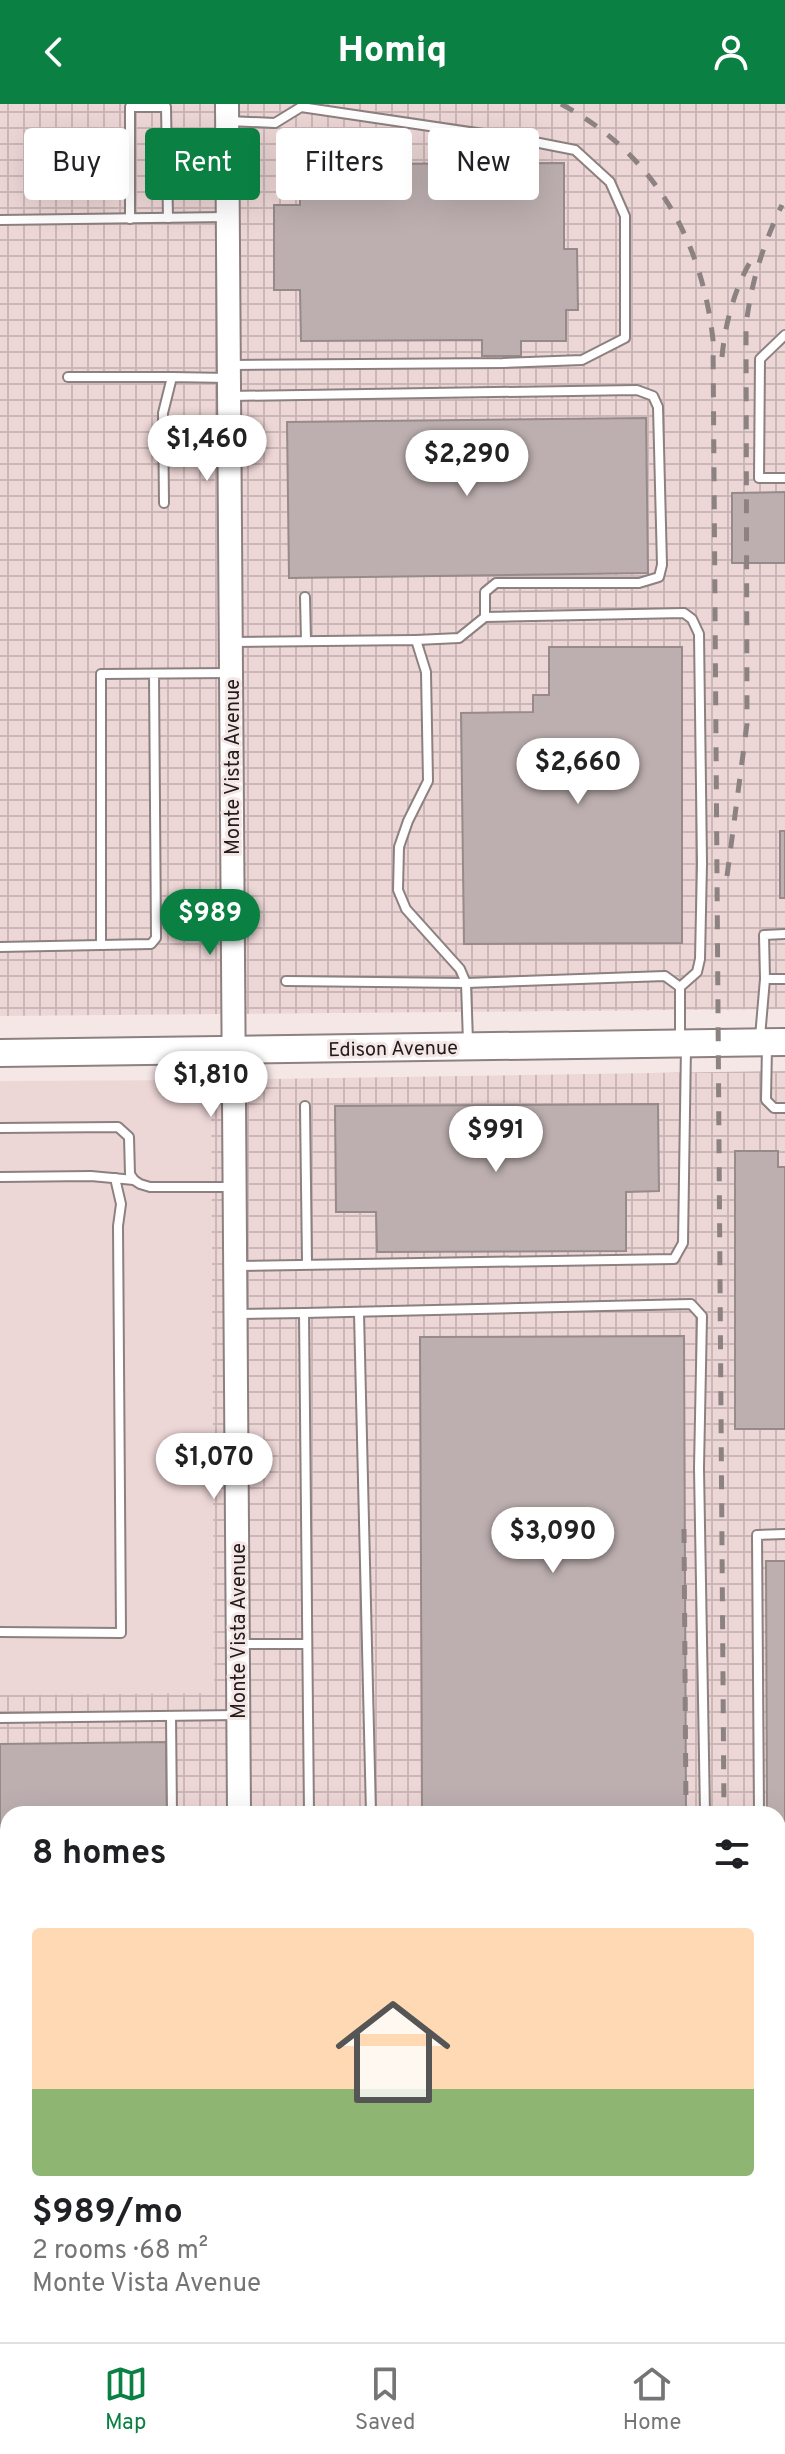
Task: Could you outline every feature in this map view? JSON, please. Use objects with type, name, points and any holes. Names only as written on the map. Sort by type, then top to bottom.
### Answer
[{"type":"main road","name":"Edison Avenue","points":[[0,1053],[771,1042]]},
{"type":"street","name":"Monte Vista Avenue","points":[[227,113],[239,1806]]},
{"type":"lane","points":[[130,219],[130,107],[166,107],[168,218]]},
{"type":"lane","points":[[227,113],[275,123],[301,107],[575,150],[610,182],[625,216],[627,303],[625,338],[582,360],[229,379]]},
{"type":"lane","points":[[0,220],[228,217]]},
{"type":"lane","points":[[785,335],[760,359],[759,478],[785,478]]},
{"type":"lane","points":[[68,377],[637,390],[653,396],[658,407],[662,565],[659,577],[639,583],[496,583],[485,592],[485,617]]},
{"type":"lane","points":[[164,503],[163,413],[172,377]]},
{"type":"lane","points":[[305,597],[306,641]]},
{"type":"lane","points":[[231,642],[459,638],[485,617],[684,613],[692,619],[699,634],[700,959],[697,972],[680,987]]},
{"type":"lane","points":[[416,640],[426,672],[428,781],[399,847],[398,890],[406,909],[460,969],[466,983],[468,1047]]},
{"type":"lane","points":[[101,945],[101,674],[231,673]]},
{"type":"lane","points":[[0,947],[151,944],[156,938],[154,674]]},
{"type":"lane","points":[[785,934],[764,935],[771,1042],[766,1100],[774,1108],[785,1108]]},
{"type":"lane","points":[[286,981],[466,983],[665,976],[680,987]]},
{"type":"lane","points":[[765,979],[785,979]]},
{"type":"lane","points":[[235,1266],[674,1259],[683,1243],[680,987]]},
{"type":"lane","points":[[305,1106],[307,1264]]},
{"type":"lane","points":[[0,1128],[118,1127],[129,1137],[130,1174],[134,1180]]},
{"type":"lane","points":[[0,1177],[91,1176],[134,1180],[150,1187],[235,1187]]},
{"type":"lane","points":[[0,1632],[121,1633],[118,1226],[121,1204],[115,1178]]},
{"type":"lane","points":[[236,1314],[691,1304],[702,1316],[699,1468],[705,1806]]},
{"type":"lane","points":[[304,1313],[309,1806]]},
{"type":"lane","points":[[359,1313],[371,1806]]},
{"type":"lane","points":[[759,1806],[757,1535],[785,1534]]},
{"type":"lane","points":[[238,1644],[307,1644]]},
{"type":"lane","points":[[0,1718],[238,1715]]},
{"type":"lane","points":[[171,1716],[172,1806]]},
{"type":"shaded area","points":[[0,104],[785,104],[785,1009],[0,1016]]},
{"type":"shaded area","points":[[785,1071],[785,1806],[0,1806],[0,1695],[214,1693],[211,1080]]},
{"type":"shaded area","points":[[211,1080],[214,1694],[0,1695],[0,1081]]},
{"type":"building","points":[[539,163],[564,163],[564,249],[577,249],[578,310],[566,310],[566,341],[521,341],[521,356],[482,356],[482,340],[301,341],[300,290],[274,290],[274,205],[300,205],[300,200],[412,200],[412,164],[428,164],[428,200],[539,200]]},
{"type":"building","points":[[646,418],[648,573],[289,578],[287,422]]},
{"type":"building","points":[[785,492],[785,563],[732,563],[732,493]]},
{"type":"building","points":[[549,647],[682,647],[682,943],[464,944],[461,713],[533,712],[533,695],[549,695]]},
{"type":"building","points":[[780,831],[785,831],[785,898],[780,898]]},
{"type":"building","points":[[658,1104],[659,1191],[626,1192],[626,1251],[377,1252],[376,1212],[336,1212],[335,1106]]},
{"type":"building","points":[[735,1151],[778,1151],[778,1167],[785,1167],[785,1429],[735,1429]]},
{"type":"building","points":[[684,1336],[686,1806],[422,1806],[420,1337]]},
{"type":"building","points":[[766,1561],[785,1561],[785,1806],[767,1806]]},
{"type":"building","points":[[166,1742],[167,1806],[0,1806],[0,1744]]},
{"type":"railway","points":[[561,104],[622,147],[667,202],[698,267],[713,340],[724,1806]]},
{"type":"railway","points":[[727,876],[747,724],[746,326],[759,264],[782,205]]},
{"type":"railway","points":[[722,357],[731,308],[750,262]]},
{"type":"railway","points":[[684,1529],[686,1806]]}]
